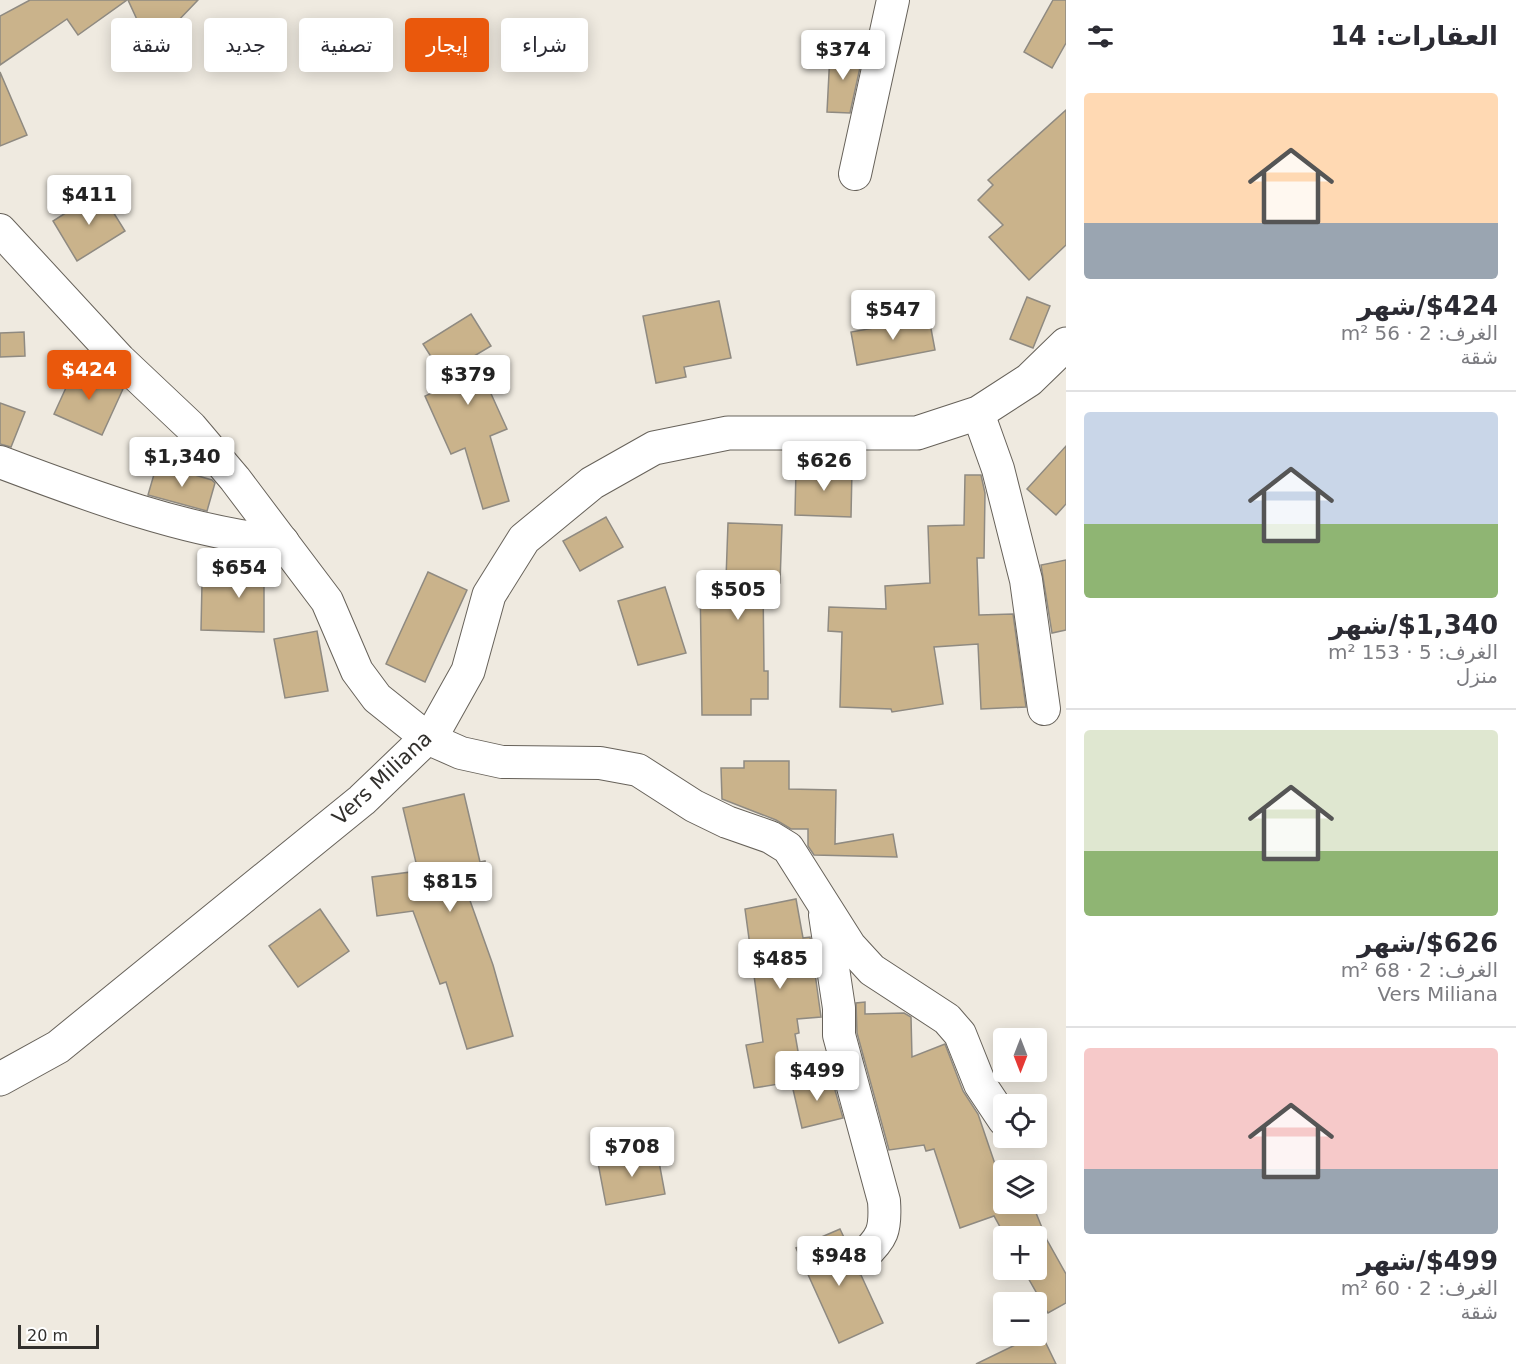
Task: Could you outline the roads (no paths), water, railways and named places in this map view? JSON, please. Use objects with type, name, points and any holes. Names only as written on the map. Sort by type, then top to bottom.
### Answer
[{"type":"main road","name":"Vers Miliana","points":[[0,1079],[58,1047],[362,800],[435,730],[468,671],[489,595],[524,539],[592,483],[654,448],[728,434],[917,434],[978,413],[1029,381],[1066,344]]},
{"type":"street","points":[[855,174],[893,0]]},
{"type":"street","points":[[0,230],[120,360],[191,427],[327,601],[357,671],[377,698],[427,738],[461,753],[502,762],[600,764],[638,770],[694,806],[727,822],[770,837],[788,848],[850,946],[872,970],[947,1019],[960,1034],[980,1084],[993,1104]]},
{"type":"street","points":[[978,413],[998,469],[1026,580],[1044,709]]},
{"type":"street","points":[[0,462],[49,481],[189,525],[243,538],[283,542]]},
{"type":"street","points":[[823,904],[838,1008],[839,1035],[884,1201],[885,1225],[878,1243],[861,1258]]}]
